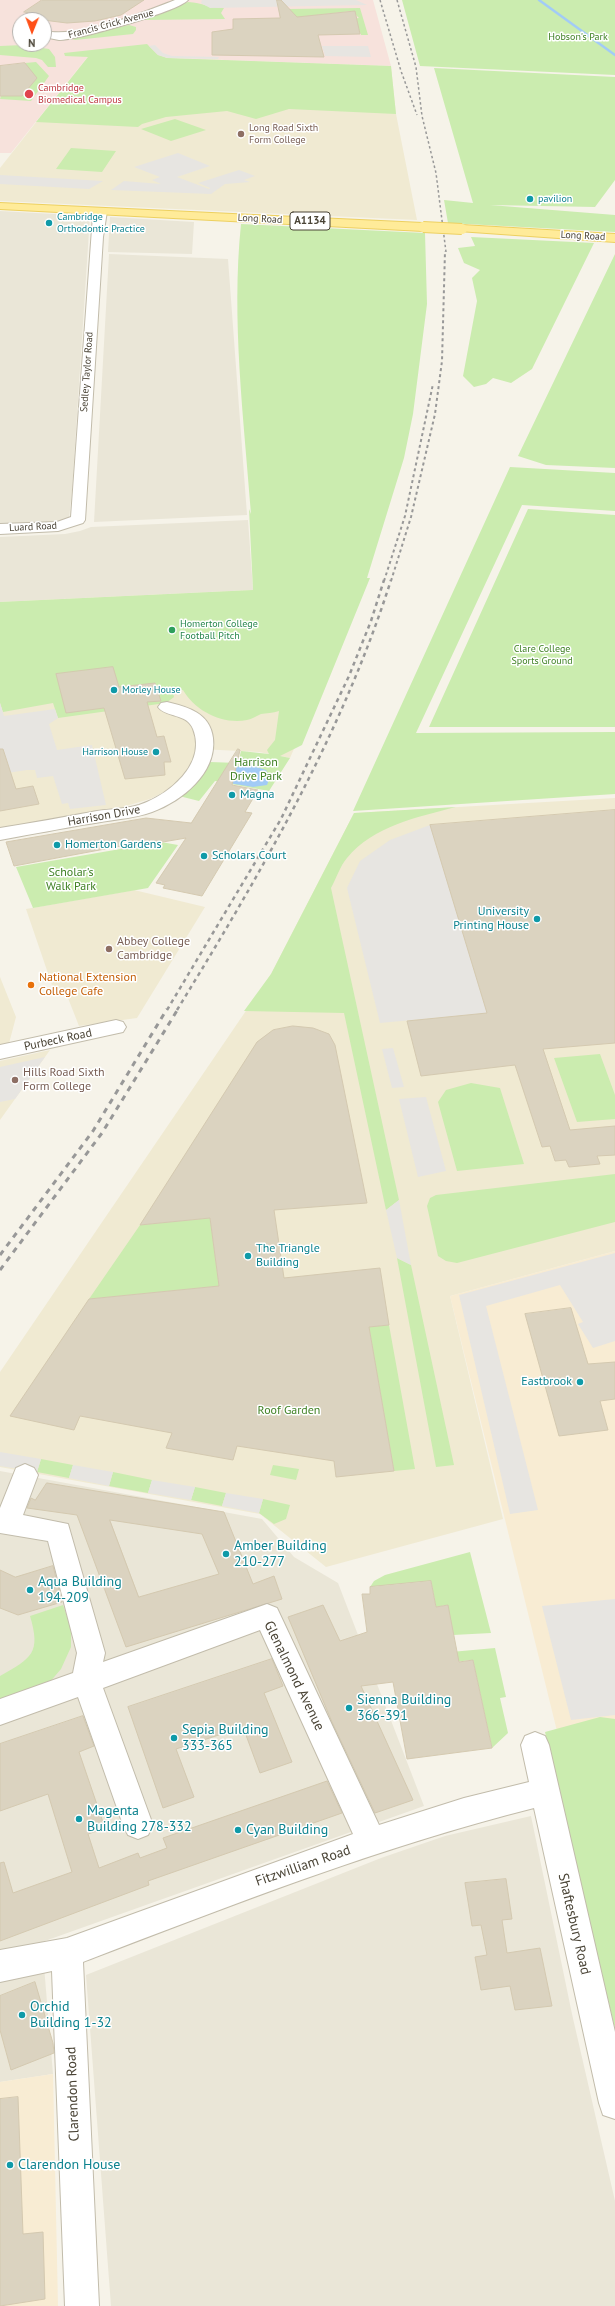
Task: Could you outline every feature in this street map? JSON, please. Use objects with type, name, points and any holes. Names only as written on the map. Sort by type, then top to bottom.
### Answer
[{"type":"main road","name":"Long Road","points":[[0,206],[615,238]]},
{"type":"street","name":"Francis Crick Avenue","points":[[60,37],[135,19],[183,0]]},
{"type":"street","points":[[52,36],[60,37],[59,41],[52,44]]},
{"type":"street","name":"Sedley Taylor Road","points":[[66,525],[74,522],[79,517],[82,437],[98,215],[101,211]]},
{"type":"street","name":"Luard Road","points":[[0,529],[66,525]]},
{"type":"street","name":"Harrison Drive","points":[[0,834],[145,809],[177,790],[201,766],[207,748],[202,726],[195,717],[177,704]]},
{"type":"street","name":"Purbeck Road","points":[[0,1052],[116,1027]]},
{"type":"street","points":[[25,1475],[8,1524],[59,1532],[91,1653],[86,1680],[138,1825]]},
{"type":"street","name":"Glenalmond Avenue","points":[[0,1712],[267,1616],[372,1842]]},
{"type":"street","name":"Shaftesbury Road","points":[[535,1744],[544,1792],[609,2047],[615,2103]]},
{"type":"street","name":"Fitzwilliam Road","points":[[67,1953],[172,1913],[372,1842],[464,1812],[544,1792]]},
{"type":"street","points":[[0,1966],[67,1953]]},
{"type":"street","name":"Clarendon Road","points":[[67,1953],[82,2306]]},
{"type":"shaded area","name":"Cambridge Biomedical Campus","points":[[0,0],[373,0],[391,66],[89,55],[11,153],[0,153]]},
{"type":"shaded area","points":[[202,0],[356,0],[367,5],[210,8],[201,3]]},
{"type":"shaded area","points":[[155,45],[163,53],[172,56],[219,57],[218,59],[168,58],[158,55],[149,46]]},
{"type":"shaded area","points":[[322,46],[368,46],[371,57],[325,56]]},
{"type":"shaded area","name":"Long Road Sixth Form College","points":[[89,55],[391,66],[396,114],[417,220],[0,201],[0,168]]},
{"type":"shaded area","points":[[178,153],[210,166],[177,177],[209,189],[210,188],[198,183],[239,170],[255,176],[244,180],[250,182],[225,184],[211,194],[111,190],[124,181],[161,184],[152,180],[160,177],[134,167]]},
{"type":"shaded area","points":[[0,175],[103,181],[89,189],[0,184]]},
{"type":"shaded area","points":[[0,211],[90,216],[72,491],[69,519],[60,524],[0,526]]},
{"type":"shaded area","points":[[110,217],[194,222],[192,254],[108,252]]},
{"type":"shaded area","points":[[109,254],[228,259],[247,515],[94,522]]},
{"type":"shaded area","points":[[248,520],[253,590],[0,602],[0,537],[65,534],[91,527]]},
{"type":"shaded area","points":[[364,588],[290,758],[259,752],[200,749],[196,766],[170,789],[150,799],[119,808],[0,828],[0,602],[253,590]]},
{"type":"shaded area","points":[[0,703],[4,716],[55,709],[58,718],[49,724],[57,750],[92,745],[106,805],[70,809],[68,803],[62,804],[53,776],[37,778],[35,770],[0,774]]},
{"type":"shaded area","points":[[615,798],[615,1251],[450,1296],[503,1519],[326,1567],[260,1514],[0,1467],[0,1372],[271,974],[354,813]]},
{"type":"shaded area","points":[[430,825],[487,1013],[380,1023],[347,888],[360,861],[390,840]]},
{"type":"shaded area","name":"Abbey College Cambridge","points":[[134,890],[205,907],[137,1018],[79,1026],[66,993],[53,988],[26,909]]},
{"type":"shaded area","points":[[0,977],[16,1017],[7,1051],[0,1052]]},
{"type":"shaded area","points":[[393,1048],[404,1087],[392,1088],[382,1049]]},
{"type":"shaded area","name":"Hills Road Sixth Form College","points":[[50,1050],[0,1120],[0,1061]]},
{"type":"shaded area","name":"Hills Road Sixth Form College","points":[[45,1057],[15,1099],[0,1102],[0,1067]]},
{"type":"shaded area","points":[[426,1097],[446,1171],[418,1177],[399,1099]]},
{"type":"shaded area","points":[[399,1200],[411,1265],[397,1258],[386,1210]]},
{"type":"shaded area","points":[[615,1251],[615,1783],[570,1784],[450,1296]]},
{"type":"shaded area","points":[[615,1253],[615,1341],[593,1348],[578,1324],[583,1322],[560,1285],[486,1306],[538,1510],[510,1514],[459,1295]]},
{"type":"shaded area","points":[[0,1452],[41,1459],[37,1472],[0,1466]]},
{"type":"shaded area","points":[[73,1465],[113,1472],[109,1486],[69,1478]]},
{"type":"shaded area","points":[[0,1471],[262,1519],[294,1557],[338,1583],[424,1806],[42,1942],[53,2074],[0,2082]]},
{"type":"shaded area","points":[[152,1480],[195,1487],[191,1500],[148,1493]]},
{"type":"shaded area","points":[[226,1493],[263,1499],[259,1513],[222,1506]]},
{"type":"shaded area","points":[[615,1599],[615,1715],[571,1720],[542,1606]]},
{"type":"shaded area","points":[[531,1816],[572,2014],[615,2201],[615,2306],[111,2306],[86,1975],[381,1858],[445,1836]]},
{"type":"shaded area","points":[[53,2074],[58,2306],[0,2306],[0,2082]]},
{"type":"green space","name":"Hobson's Park","points":[[402,0],[615,0],[615,75],[420,66]]},
{"type":"green space","points":[[188,2],[224,8],[221,13],[225,19],[143,20]]},
{"type":"green space","points":[[360,8],[368,35],[361,35],[358,27],[332,27],[330,21],[359,18],[352,11],[291,18],[289,9]]},
{"type":"green space","points":[[129,25],[136,27],[133,34],[75,40],[70,38]]},
{"type":"green space","points":[[147,44],[158,55],[167,58],[391,66],[396,114],[289,109],[256,119],[227,111],[166,117],[142,124],[138,127],[36,122],[88,57],[65,56],[64,53]]},
{"type":"green space","points":[[12,45],[12,52],[51,52],[55,57],[56,67],[48,67],[42,60],[36,58],[0,55],[0,46]]},
{"type":"green space","points":[[36,62],[49,76],[31,101],[0,99],[1,96],[22,96],[36,79],[25,63]]},
{"type":"green space","points":[[434,68],[615,77],[615,180],[595,207],[490,205],[615,215],[615,232],[448,223],[444,200],[473,203]]},
{"type":"green space","points":[[175,119],[206,130],[171,141],[141,129]]},
{"type":"green space","points":[[71,148],[116,151],[102,172],[56,169]]},
{"type":"green space","name":"Harrison Drive Park","points":[[241,224],[425,233],[427,304],[413,414],[404,458],[367,578],[370,578],[302,745],[280,756],[290,758],[269,791],[215,781],[199,801],[179,796],[203,775],[210,762],[238,763],[241,751],[269,754],[267,750],[275,740],[279,711],[261,714],[247,720],[238,721],[219,718],[202,710],[188,698],[183,690],[173,692],[174,697],[166,703],[58,718],[53,703],[3,712],[0,703],[0,602],[253,590],[249,509],[251,514],[242,406],[238,333],[238,260]]},
{"type":"green space","points":[[471,237],[594,243],[532,369],[511,383],[493,378],[486,384],[474,387],[463,376],[477,301],[472,278],[480,270],[464,263],[458,248],[475,246]]},
{"type":"green space","points":[[615,254],[615,468],[546,465],[518,456]]},
{"type":"green space","points":[[510,467],[615,473],[615,511],[522,505],[416,733],[615,732],[615,794],[353,811]]},
{"type":"green space","name":"Clare College Sports Ground","points":[[528,509],[615,515],[615,727],[429,727]]},
{"type":"green space","points":[[456,807],[397,824],[370,838],[347,858],[331,888],[399,1200],[386,1210],[344,1013],[244,1011],[271,974],[354,813]]},
{"type":"green space","name":"Scholar's Walk Park","points":[[161,842],[178,845],[148,888],[33,908],[16,867]]},
{"type":"green space","points":[[600,1054],[615,1095],[615,1119],[577,1122],[554,1058]]},
{"type":"green space","points":[[471,1083],[500,1088],[524,1164],[457,1171],[438,1102],[446,1090]]},
{"type":"green space","points":[[615,1174],[615,1222],[457,1263],[446,1261],[438,1256],[427,1206],[430,1198],[436,1195]]},
{"type":"green space","points":[[210,1218],[219,1286],[89,1299],[140,1225]]},
{"type":"green space","points":[[397,1258],[411,1265],[454,1465],[436,1467]]},
{"type":"green space","points":[[389,1325],[415,1469],[394,1471],[369,1327]]},
{"type":"green space","points":[[41,1459],[73,1465],[69,1478],[37,1472]]},
{"type":"green space","points":[[273,1465],[299,1469],[296,1480],[270,1475]]},
{"type":"green space","points":[[113,1472],[152,1480],[148,1493],[109,1486]]},
{"type":"green space","points":[[195,1487],[226,1493],[222,1506],[191,1500]]},
{"type":"green space","points":[[263,1499],[290,1505],[286,1519],[274,1524],[259,1513]]},
{"type":"green space","points":[[470,1552],[491,1633],[453,1635],[447,1605],[436,1607],[431,1581],[370,1587],[374,1581],[385,1575]]},
{"type":"green space","points":[[63,1605],[71,1628],[71,1647],[61,1669],[49,1683],[0,1704],[0,1676],[26,1659],[34,1646],[33,1628],[30,1616]]},
{"type":"green space","points":[[495,1648],[506,1697],[500,1698],[508,1733],[492,1748],[473,1660],[431,1664],[429,1654]]},
{"type":"green space","points":[[600,1717],[615,1719],[615,2029],[545,1732]]},
{"type":"water","points":[[250,765],[266,770],[270,777],[267,785],[253,787],[229,783],[229,768]]},
{"type":"building","points":[[42,0],[144,0],[121,15],[95,21],[67,23],[52,21],[52,12],[24,12]]},
{"type":"building","points":[[277,0],[281,0],[297,17],[355,11],[360,34],[318,35],[324,57],[212,55],[212,32],[233,29],[233,19],[280,18]]},
{"type":"building","points":[[25,63],[37,78],[22,96],[0,96],[0,66]]},
{"type":"building","points":[[113,667],[119,687],[155,683],[161,701],[147,702],[157,737],[164,736],[171,762],[164,762],[165,775],[125,779],[104,708],[66,713],[56,674]]},
{"type":"building","points":[[0,749],[3,749],[16,789],[33,786],[39,804],[0,811]]},
{"type":"building","points":[[238,749],[240,750],[232,785],[258,790],[245,812],[252,813],[202,896],[163,888],[165,885],[156,883],[186,838],[122,849],[121,846],[14,866],[6,842],[146,818],[191,823]]},
{"type":"building","name":"University Printing House","points":[[615,810],[615,1043],[543,1049],[570,1130],[615,1126],[615,1155],[597,1156],[600,1164],[569,1167],[566,1160],[555,1161],[550,1146],[542,1147],[515,1065],[421,1076],[407,1021],[487,1013],[430,825]]},
{"type":"building","name":"The Triangle Building","points":[[293,1026],[313,1028],[329,1034],[335,1045],[367,1203],[274,1210],[284,1278],[380,1268],[389,1325],[369,1327],[394,1471],[336,1477],[334,1461],[237,1446],[233,1460],[166,1448],[172,1433],[80,1416],[74,1430],[10,1416],[89,1299],[219,1286],[210,1218],[140,1225],[257,1042],[273,1030]]},
{"type":"building","name":"Eastbrook","points":[[571,1308],[588,1364],[615,1362],[615,1399],[600,1401],[608,1430],[559,1436],[525,1314]]},
{"type":"building","name":"Amber Building 210-277","points":[[47,1483],[224,1512],[253,1584],[274,1576],[282,1599],[126,1647],[77,1515],[27,1508],[31,1498],[35,1500]],"holes":[[[110,1520],[202,1534],[219,1574],[139,1597]]]},
{"type":"building","name":"Aqua Building 194-209","points":[[53,1566],[62,1602],[18,1615],[0,1608],[0,1570],[15,1577]]},
{"type":"building","points":[[431,1581],[436,1607],[448,1605],[459,1662],[473,1660],[492,1748],[407,1759],[393,1682],[361,1686],[413,1800],[375,1813],[332,1722],[288,1617],[323,1605],[340,1641],[367,1632],[362,1594],[370,1594],[370,1587]]},
{"type":"building","name":"Sepia Building 333-365","points":[[272,1659],[283,1686],[264,1693],[292,1762],[260,1773],[243,1727],[176,1749],[194,1797],[163,1808],[128,1707]]},
{"type":"building","name":"Magenta Building 278-332","points":[[83,1716],[94,1746],[79,1752],[105,1828],[88,1834],[99,1868],[138,1853],[140,1858],[167,1848],[163,1838],[327,1781],[342,1813],[148,1881],[149,1885],[0,1941],[0,1863],[4,1862],[13,1893],[72,1872],[48,1794],[0,1811],[0,1744]]},
{"type":"building","points":[[506,1879],[512,1919],[502,1920],[507,1953],[540,1948],[552,2006],[515,2010],[510,1986],[481,1990],[475,1957],[487,1955],[481,1925],[472,1926],[465,1883]]},
{"type":"building","name":"Orchid Building 1-32","points":[[35,1982],[53,2043],[54,2053],[11,2070],[0,2030],[0,1996]]},
{"type":"building","name":"Clarendon House","points":[[18,2097],[23,2234],[43,2232],[45,2299],[0,2306],[0,2099]]},
{"type":"waterway","points":[[539,0],[615,55]]},
{"type":"railway","points":[[380,0],[401,71],[417,115]]},
{"type":"railway","points":[[397,0],[416,67],[422,116],[436,173],[446,252]]},
{"type":"railway","points":[[391,581],[411,517],[435,414],[442,361],[445,251]]},
{"type":"railway","points":[[384,581],[405,516],[433,384]]},
{"type":"railway","points":[[167,1010],[281,819],[349,676],[371,621],[384,580]]},
{"type":"railway","points":[[177,1010],[269,854],[324,748],[349,693],[391,580]]},
{"type":"railway","points":[[0,1255],[93,1131],[167,1009]]},
{"type":"railway","points":[[0,1270],[102,1133],[178,1009]]},
{"type":"place","name":"Cambridge Biomedical Campus","points":[[29,94]]},
{"type":"place","name":"Long Road Sixth Form College","points":[[241,134]]},
{"type":"place","name":"pavilion","points":[[530,199]]},
{"type":"place","name":"Cambridge Orthodontic Practice","points":[[49,223]]},
{"type":"place","name":"Homerton College Football Pitch","points":[[172,630]]},
{"type":"place","name":"Morley House","points":[[114,690]]},
{"type":"place","name":"Harrison House","points":[[156,752]]},
{"type":"place","name":"Magna","points":[[232,795]]},
{"type":"place","name":"Homerton Gardens","points":[[57,845]]},
{"type":"place","name":"Scholars Court","points":[[204,856]]},
{"type":"place","name":"University Printing House","points":[[537,919]]},
{"type":"place","name":"Abbey College Cambridge","points":[[109,949]]},
{"type":"place","name":"National Extension College Cafe","points":[[31,985]]},
{"type":"place","name":"Hills Road Sixth Form College","points":[[15,1080]]},
{"type":"place","name":"The Triangle Building","points":[[248,1256]]},
{"type":"place","name":"Eastbrook","points":[[580,1382]]},
{"type":"place","name":"Amber Building 210-277","points":[[226,1554]]},
{"type":"place","name":"Aqua Building 194-209","points":[[30,1590]]},
{"type":"place","name":"Sienna Building 366-391","points":[[349,1708]]},
{"type":"place","name":"Sepia Building 333-365","points":[[174,1738]]},
{"type":"place","name":"Magenta Building 278-332","points":[[79,1819]]},
{"type":"place","name":"Cyan Building","points":[[238,1830]]},
{"type":"place","name":"Orchid Building 1-32","points":[[22,2015]]},
{"type":"place","name":"Clarendon House","points":[[10,2165]]},
{"type":"park label","name":"Roof Garden","points":[[289,1411]]}]
